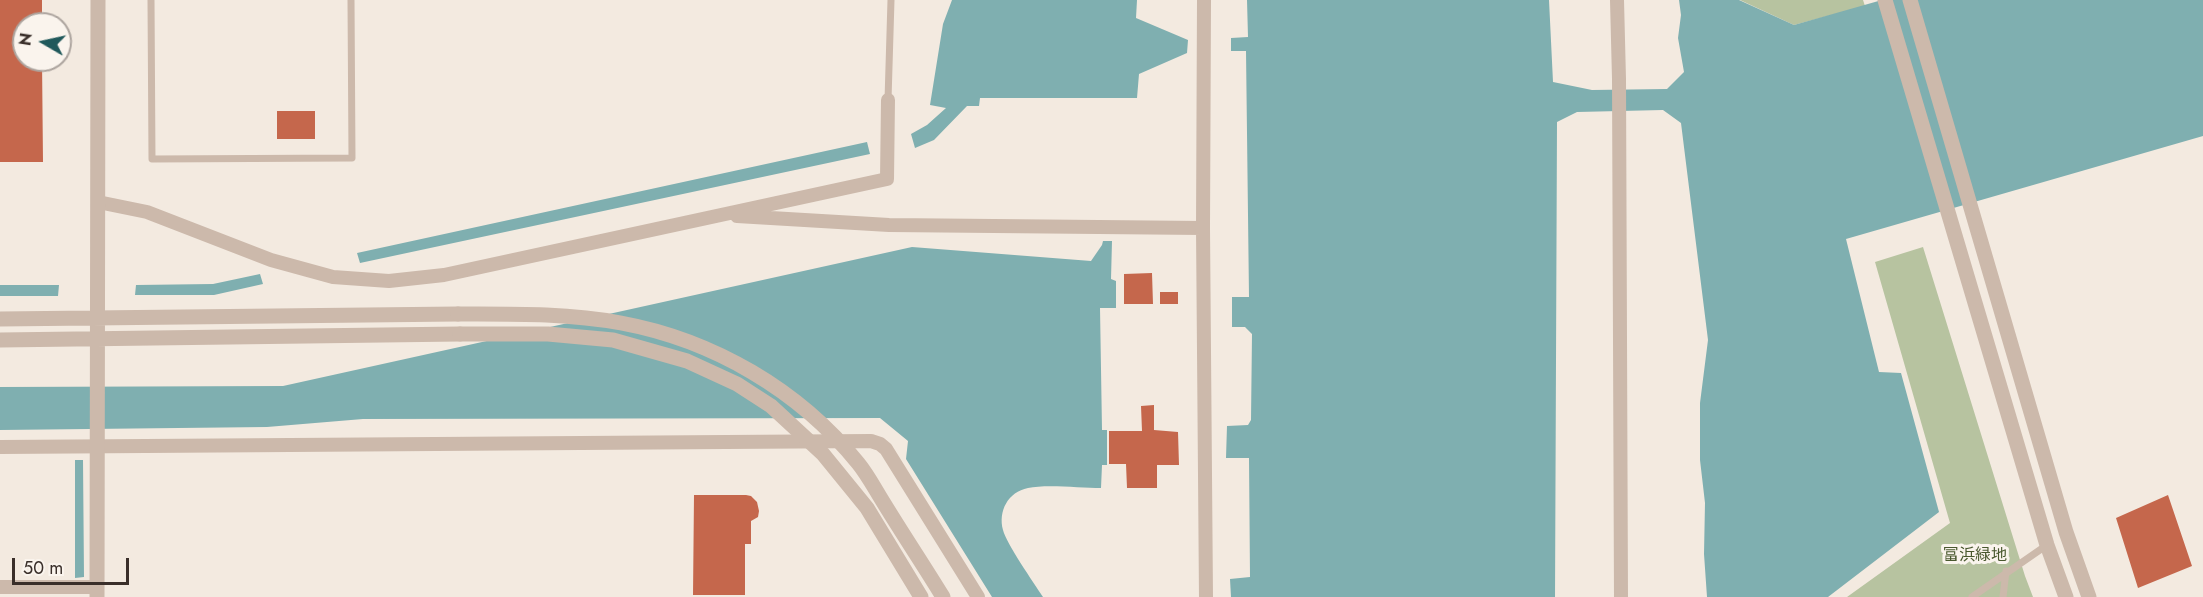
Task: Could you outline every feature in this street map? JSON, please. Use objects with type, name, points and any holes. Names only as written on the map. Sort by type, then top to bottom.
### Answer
[{"type":"street","points":[[0,587],[97,592],[98,0]]},
{"type":"street","points":[[1204,0],[1206,597]]},
{"type":"street","points":[[1617,0],[1621,597]]},
{"type":"street","points":[[1885,0],[2047,545],[2066,597]]},
{"type":"street","points":[[1910,0],[2066,532],[2090,597]]},
{"type":"street","points":[[98,202],[147,212],[271,260],[333,277],[389,281],[444,275],[887,179],[888,100]]},
{"type":"street","points":[[720,215],[889,225],[1203,228]]},
{"type":"street","points":[[0,319],[554,315],[620,323],[676,336],[732,360],[772,384],[820,422],[859,464],[943,597]]},
{"type":"street","points":[[0,340],[548,334],[614,340],[687,362],[737,384],[771,406],[823,454],[867,508],[921,597]]},
{"type":"street","points":[[0,447],[98,443],[871,441],[886,449],[978,597]]},
{"type":"lane","points":[[151,0],[152,159],[164,159],[352,158],[351,0]]},
{"type":"lane","points":[[888,100],[891,0]]},
{"type":"lane","points":[[1972,597],[2047,545]]},
{"type":"lane","points":[[2003,597],[2006,572]]},
{"type":"green space","points":[[1740,0],[1863,0],[1865,6],[1794,25]]},
{"type":"green space","name":"富浜緑地","points":[[1923,247],[2033,597],[1847,597],[1950,523],[1875,262]]},
{"type":"water","points":[[952,0],[1137,0],[1136,18],[1188,40],[1187,53],[1139,74],[1137,98],[980,98],[979,106],[967,106],[934,140],[915,148],[911,134],[927,125],[946,108],[930,105],[943,24]]},
{"type":"water","points":[[1247,0],[1549,0],[1553,82],[1592,90],[1667,89],[1684,72],[1678,38],[1681,15],[1679,0],[1739,0],[1794,25],[1882,0],[2203,0],[2203,136],[1846,239],[1879,372],[1901,373],[1939,512],[1828,597],[1707,597],[1704,554],[1705,503],[1700,460],[1700,403],[1708,340],[1681,123],[1663,110],[1577,112],[1557,122],[1555,597],[1231,597],[1230,579],[1250,577],[1249,458],[1226,458],[1227,426],[1248,425],[1251,420],[1252,334],[1245,327],[1232,327],[1232,297],[1249,297],[1246,51],[1231,51],[1231,38],[1248,37]]},
{"type":"water","points":[[867,142],[870,154],[360,263],[357,253]]},
{"type":"water","points":[[1103,241],[1112,241],[1111,279],[1116,281],[1116,308],[1100,308],[1102,430],[1107,430],[1107,465],[1102,465],[1101,488],[1054,486],[1028,488],[1010,498],[1003,509],[1002,523],[1005,536],[1043,597],[992,597],[906,459],[908,441],[880,418],[363,419],[267,427],[0,430],[0,387],[283,386],[912,247],[1091,261]]},
{"type":"water","points":[[260,274],[263,284],[214,295],[135,295],[136,285],[213,284]]},
{"type":"water","points":[[0,285],[59,285],[58,296],[0,296]]},
{"type":"water","points":[[75,460],[83,460],[84,577],[75,578]]},
{"type":"building","points":[[0,0],[42,0],[42,12],[12,12],[12,72],[42,72],[43,162],[0,162]]},
{"type":"building","points":[[277,111],[315,111],[315,139],[277,139]]},
{"type":"building","points":[[1152,273],[1153,304],[1124,304],[1124,274]]},
{"type":"building","points":[[1160,292],[1178,292],[1178,304],[1160,304]]},
{"type":"building","points":[[1154,405],[1154,430],[1178,432],[1179,465],[1157,465],[1157,488],[1127,488],[1126,464],[1109,464],[1109,431],[1142,431],[1141,406]]},
{"type":"building","points":[[694,495],[746,495],[751,496],[757,502],[758,517],[751,521],[751,544],[745,544],[745,595],[693,595]]},
{"type":"building","points":[[2168,495],[2192,566],[2138,588],[2116,518]]}]
